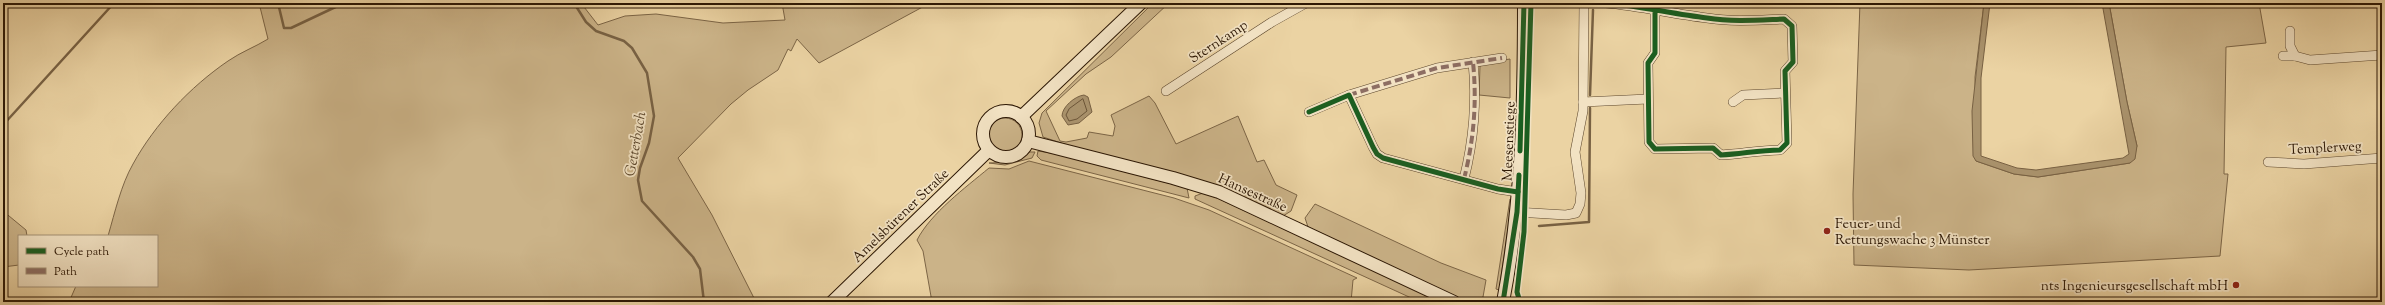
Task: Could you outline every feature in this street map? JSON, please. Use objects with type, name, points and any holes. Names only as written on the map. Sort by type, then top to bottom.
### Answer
[{"type":"main road","points":[[1021,117],[1141,3]]},
{"type":"main road","name":"Meesenstiege","points":[[1503,302],[1517,212],[1524,3]]},
{"type":"main road","points":[[1004,112],[1021,117],[1028,128],[1028,141],[1024,148],[1011,156],[1003,157],[989,150],[983,135],[989,119],[1004,112]]},
{"type":"main road","name":"Hansestraße","points":[[1028,141],[1173,178],[1219,192],[1454,302]]},
{"type":"main road","name":"Amelsbürener Straße","points":[[832,302],[989,150]]},
{"type":"street","name":"Sternkamp","points":[[1166,91],[1272,22],[1306,3]]},
{"type":"street","points":[[1517,212],[1566,215],[1576,213],[1580,204],[1581,193],[1575,152],[1583,102],[1584,3]]},
{"type":"street","points":[[1606,3],[1655,8],[1706,18],[1735,21],[1784,19],[1792,26],[1793,62],[1785,71],[1787,143],[1780,150],[1751,151],[1747,154],[1721,155],[1713,148],[1655,149],[1649,142],[1648,99],[1648,63],[1656,53],[1655,8]]},
{"type":"street","points":[[2290,31],[2290,46],[2295,56]]},
{"type":"street","points":[[2283,56],[2295,56],[2310,60],[2382,55]]},
{"type":"street","points":[[1309,112],[1349,95],[1414,74],[1473,62],[1502,58]]},
{"type":"street","points":[[1464,179],[1475,121],[1476,90],[1473,62]]},
{"type":"street","points":[[1733,102],[1743,95],[1785,93]]},
{"type":"street","points":[[1349,95],[1377,154],[1390,160],[1518,192]]},
{"type":"street","points":[[1583,102],[1648,99]]},
{"type":"street","name":"Templerweg","points":[[2268,162],[2304,164],[2382,158]]},
{"type":"shaded area","points":[[259,3],[581,3],[598,25],[625,16],[656,14],[723,23],[785,20],[782,3],[930,3],[819,63],[797,39],[791,51],[788,49],[778,70],[748,90],[731,104],[678,158],[712,215],[756,302],[69,302],[76,287],[158,287],[158,235],[108,235],[129,172],[152,135],[174,107],[187,94],[214,71],[233,58],[268,39]]},
{"type":"shaded area","points":[[1153,3],[1169,3],[1111,57],[1086,74],[1046,111],[1060,141],[1066,142],[1087,138],[1089,132],[1113,136],[1115,126],[1111,115],[1149,96],[1155,103],[1176,144],[1238,116],[1257,162],[1264,160],[1276,185],[1297,195],[1291,211],[1283,216],[1043,137],[1039,123],[1042,113]]},
{"type":"shaded area","points":[[1860,3],[1984,3],[1975,77],[1976,161],[2014,174],[2038,177],[2130,163],[2137,146],[2127,102],[2109,3],[2259,3],[2266,43],[2226,47],[2224,174],[2228,174],[2220,256],[1969,270],[1854,265],[1853,194]]},
{"type":"shaded area","points":[[1510,59],[1510,98],[1479,95],[1480,66],[1484,63]]},
{"type":"shaded area","points":[[1002,118],[1008,118],[1017,123],[1021,129],[1021,141],[1017,147],[1008,152],[1002,152],[993,147],[988,138],[988,132],[993,123]]},
{"type":"shaded area","points":[[1038,151],[1057,154],[1187,188],[1189,198],[1041,160],[1037,156]]},
{"type":"shaded area","points":[[1030,152],[1035,152],[1032,158],[1005,165],[989,163],[1011,162]]},
{"type":"shaded area","points":[[1029,161],[1174,198],[1209,210],[1357,278],[1353,280],[1351,302],[932,302],[923,251],[917,240],[923,230],[949,201],[989,168],[1009,169]]},
{"type":"shaded area","points":[[1203,193],[1217,198],[1442,302],[1420,302],[1195,199],[1195,196]]},
{"type":"shaded area","points":[[1510,199],[1512,200],[1499,290],[1496,289]]},
{"type":"shaded area","points":[[1315,204],[1441,263],[1486,280],[1483,297],[1472,302],[1463,300],[1308,227],[1305,218]]},
{"type":"shaded area","points":[[3,211],[26,230],[27,235],[18,235],[18,265],[3,267]]},
{"type":"water","points":[[1984,3],[1990,3],[1981,78],[1981,156],[2017,168],[2036,170],[2123,158],[2129,154],[2102,3],[2109,3],[2127,102],[2137,146],[2135,159],[2130,163],[2038,177],[2014,174],[1976,161],[1973,156],[1972,111]]},
{"type":"water","points":[[1084,95],[1088,97],[1092,112],[1079,123],[1068,125],[1062,116],[1064,109],[1073,100]]},
{"type":"waterway","points":[[3,125],[114,3]]},
{"type":"waterway","points":[[278,3],[284,28],[291,28],[344,3]]},
{"type":"waterway","name":"Getterbach","points":[[574,3],[586,22],[596,31],[624,41],[632,48],[647,73],[654,116],[649,143],[640,168],[638,180],[642,201],[693,257],[700,269],[704,302]]},
{"type":"waterway","points":[[1590,95],[1593,10]]},
{"type":"waterway","points":[[1539,226],[1589,222],[1590,108]]},
{"type":"marked path","points":[[1349,95],[1437,68],[1502,58]]},
{"type":"marked path","points":[[1464,179],[1474,120],[1475,92],[1473,62]]},
{"type":"cycle path","points":[[1520,151],[1524,3]]},
{"type":"cycle path","points":[[1520,302],[1517,292],[1524,232],[1531,3]]},
{"type":"cycle path","points":[[1606,3],[1631,6],[1644,8],[1656,10],[1682,14],[1726,20],[1784,19],[1792,26],[1793,62],[1785,71],[1787,143],[1780,150],[1721,155],[1713,148],[1655,149],[1649,142],[1648,63],[1655,53],[1655,9]]},
{"type":"cycle path","points":[[1309,112],[1349,95],[1373,147],[1377,154],[1383,158],[1498,189],[1518,192]]},
{"type":"cycle path","points":[[1503,302],[1517,212],[1519,175]]},
{"type":"place","name":"Feuer- und Rettungswache 3 Münster","points":[[1827,231]]},
{"type":"place","name":"nts Ingenieursgesellschaft mbH","points":[[2236,285]]}]
